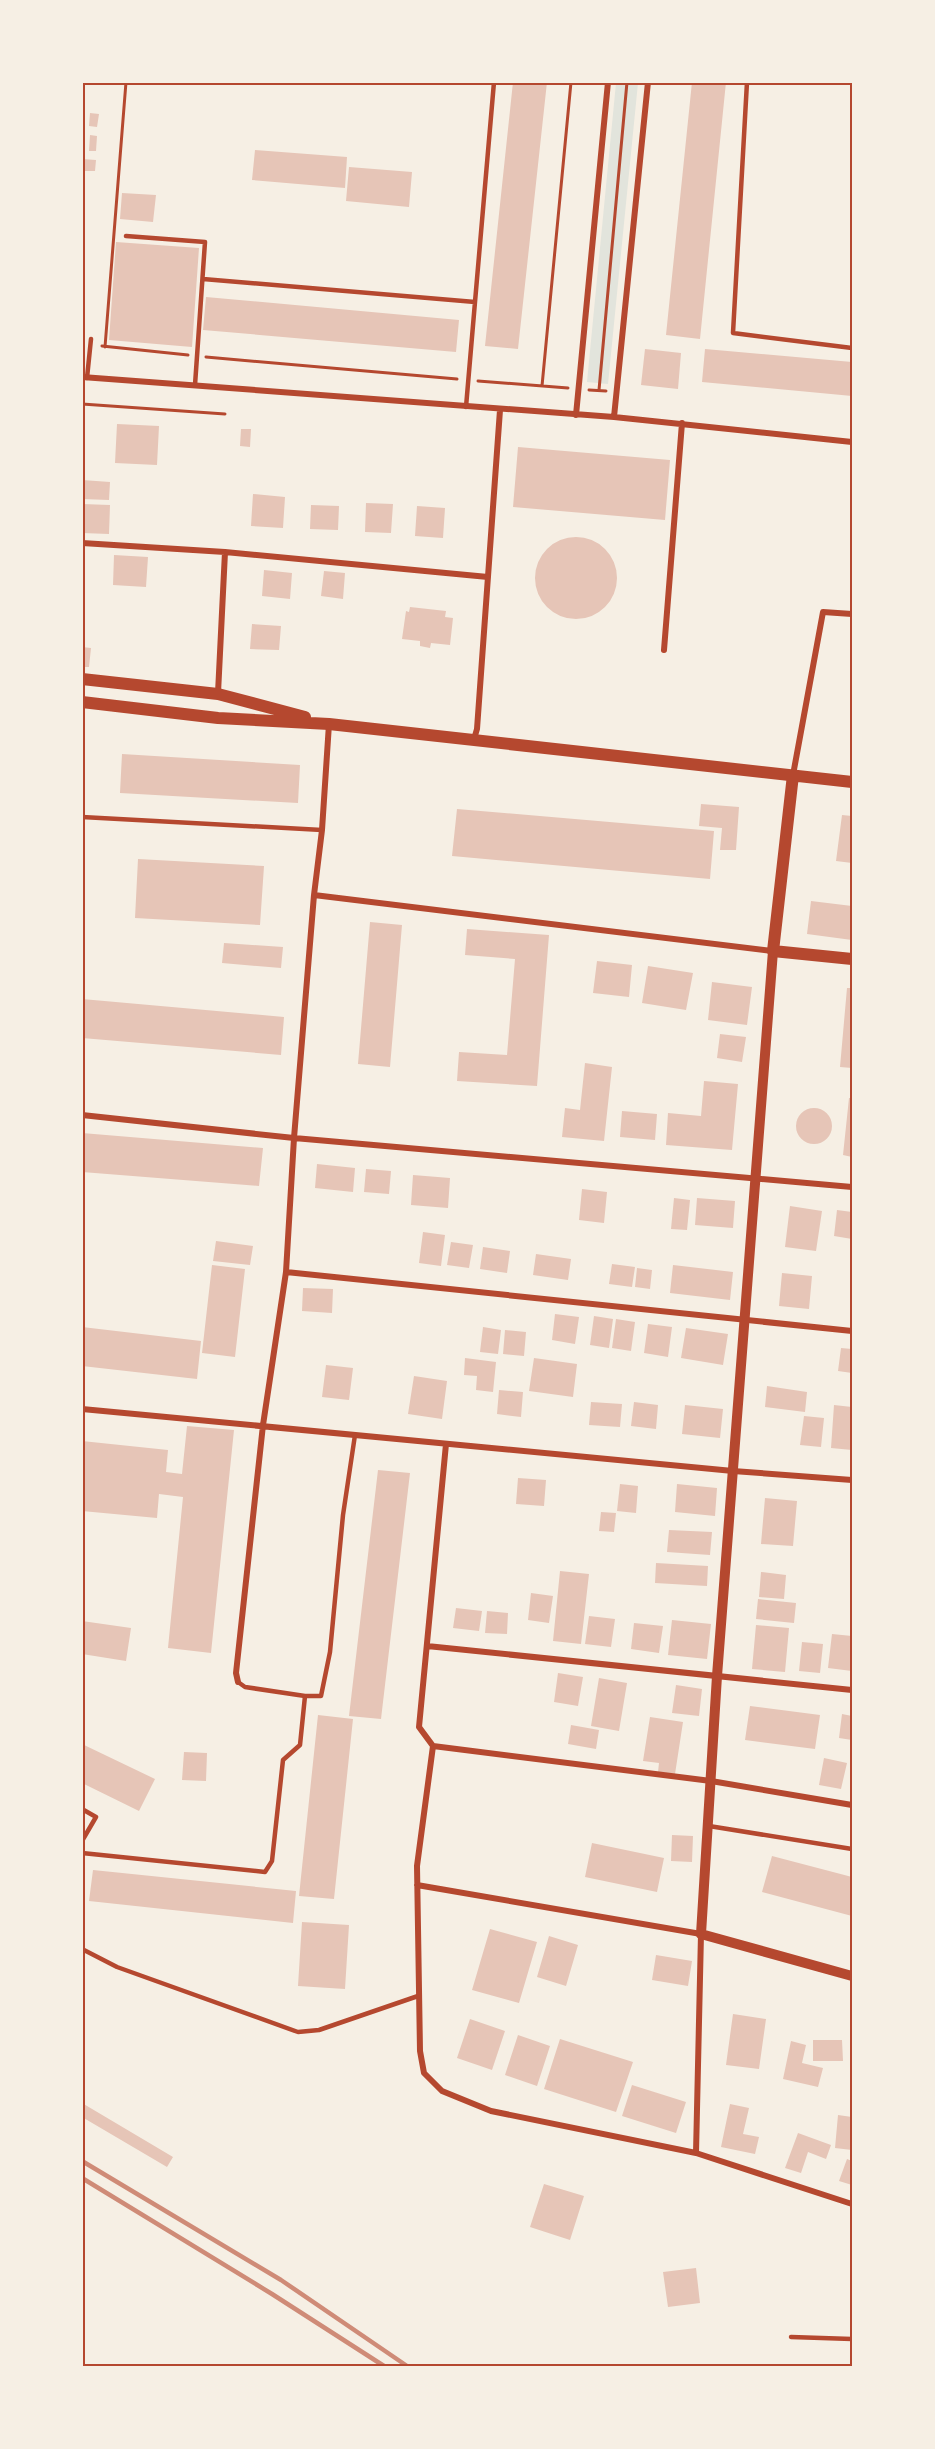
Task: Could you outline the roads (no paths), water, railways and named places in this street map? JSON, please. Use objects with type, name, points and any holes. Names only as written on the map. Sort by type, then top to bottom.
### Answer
[{"type":"main road","points":[[82,679],[218,694],[329,724]]},
{"type":"main road","points":[[82,702],[218,718],[329,724],[474,739],[852,782]]},
{"type":"main road","points":[[793,775],[773,951],[852,958]]},
{"type":"street","points":[[576,415],[608,82]]},
{"type":"street","points":[[614,417],[648,82]]},
{"type":"street","points":[[85,377],[614,417],[852,442]]},
{"type":"street","points":[[474,739],[477,729],[500,410]]},
{"type":"street","points":[[664,650],[682,423]]},
{"type":"street","points":[[82,543],[225,552],[488,577]]},
{"type":"street","points":[[218,694],[225,552]]},
{"type":"street","points":[[793,775],[823,612],[852,614]]},
{"type":"street","points":[[238,1682],[236,1673],[263,1425],[286,1272],[294,1138],[314,895],[322,830],[329,724]]},
{"type":"street","points":[[314,895],[773,951],[717,1676],[701,1934],[696,2153]]},
{"type":"street","points":[[82,1115],[294,1138],[852,1187]]},
{"type":"street","points":[[286,1272],[852,1331]]},
{"type":"street","points":[[82,1409],[733,1471],[852,1480]]},
{"type":"street","points":[[446,1444],[419,1727],[434,1746],[711,1781],[852,1804]]},
{"type":"street","points":[[427,1646],[852,1690]]},
{"type":"street","points":[[434,1746],[417,1866],[418,1996],[420,2051],[424,2073],[442,2091],[491,2111],[696,2153],[852,2204]]},
{"type":"street","points":[[417,1885],[701,1934],[852,1976]]},
{"type":"lane","points":[[466,407],[494,82]]},
{"type":"lane","points":[[747,82],[732,333],[852,348]]},
{"type":"lane","points":[[126,236],[206,242],[195,385]]},
{"type":"lane","points":[[202,279],[475,302]]},
{"type":"lane","points":[[85,377],[90,342]]},
{"type":"lane","points":[[82,817],[322,830]]},
{"type":"lane","points":[[238,1682],[245,1687],[305,1696],[321,1696],[330,1652],[343,1515],[355,1435]]},
{"type":"lane","points":[[82,1853],[265,1872],[272,1861],[283,1760],[300,1745],[305,1696]]},
{"type":"lane","points":[[82,1809],[96,1817],[82,1841]]},
{"type":"lane","points":[[709,1826],[852,1849]]},
{"type":"lane","points":[[82,1949],[117,1967],[298,2032],[319,2030],[418,1996]]},
{"type":"lane","points":[[791,2337],[852,2339]]},
{"type":"railway","points":[[82,2161],[281,2280],[407,2366]]},
{"type":"railway","points":[[82,2178],[272,2294],[384,2366]]}]
